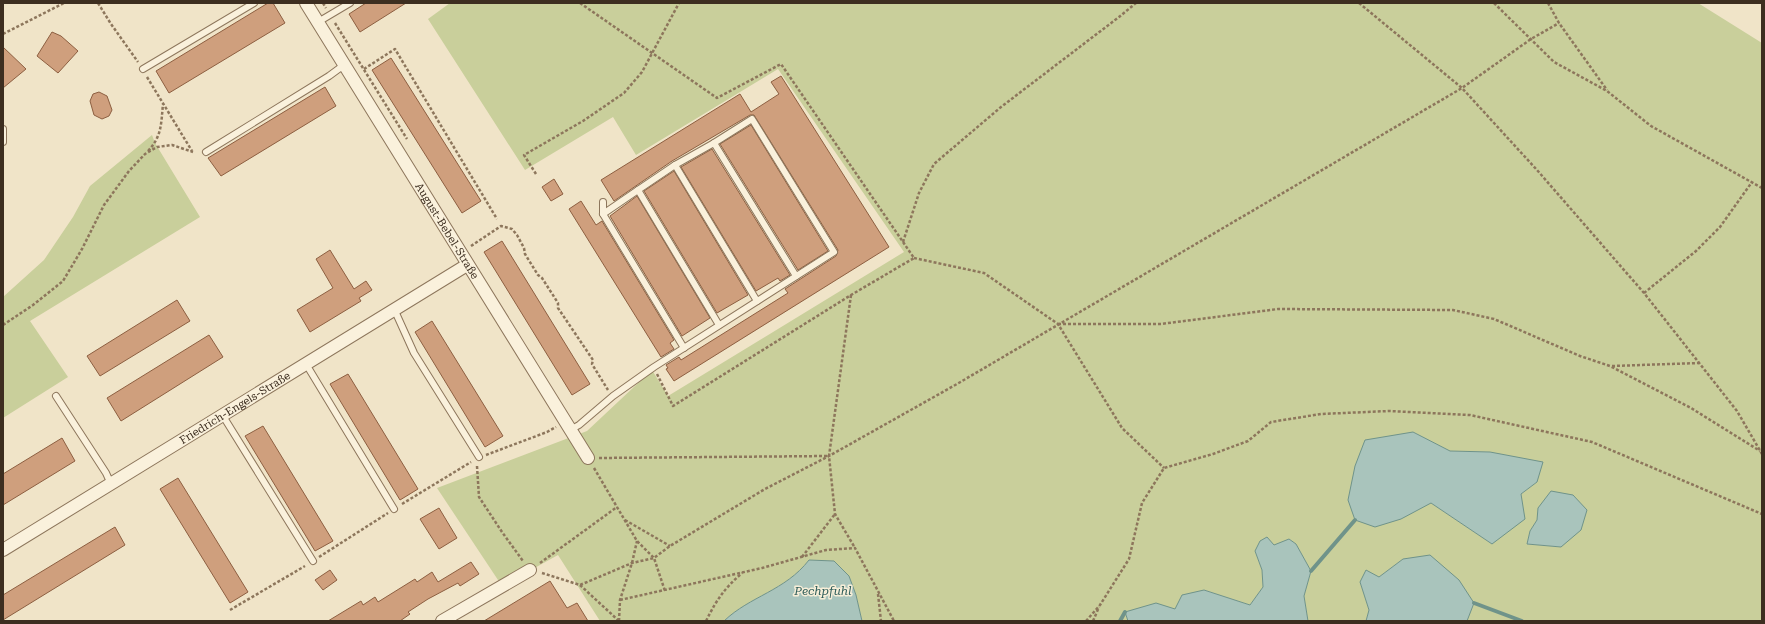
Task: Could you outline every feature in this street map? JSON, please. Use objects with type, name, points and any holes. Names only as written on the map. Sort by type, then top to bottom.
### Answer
[{"type":"street","name":"August-Bebel-Straße","points":[[306,3],[588,458]]},
{"type":"street","name":"Friedrich-Engels-Straße","points":[[3,550],[468,265]]},
{"type":"street","points":[[442,621],[530,570]]},
{"type":"lane","points":[[143,69],[254,3]]},
{"type":"lane","points":[[318,22],[350,3]]},
{"type":"lane","points":[[206,152],[329,76],[344,65]]},
{"type":"lane","points":[[570,430],[579,425],[613,396],[654,367],[834,252],[752,119],[675,165],[603,214]]},
{"type":"lane","points":[[3,129],[3,142]]},
{"type":"lane","points":[[714,143],[796,276]]},
{"type":"lane","points":[[675,165],[757,301]]},
{"type":"lane","points":[[638,190],[719,325]]},
{"type":"lane","points":[[603,202],[603,214],[684,348]]},
{"type":"lane","points":[[395,311],[414,353],[479,457]]},
{"type":"lane","points":[[306,364],[394,509]]},
{"type":"lane","points":[[56,396],[106,473],[111,484]]},
{"type":"lane","points":[[223,416],[313,561]]},
{"type":"path","points":[[3,34],[64,3]]},
{"type":"path","points":[[98,3],[143,69],[193,152]]},
{"type":"path","points":[[323,3],[408,142]]},
{"type":"path","points":[[580,3],[717,98],[781,64],[914,258],[984,274],[1058,324],[1122,428],[1164,468]]},
{"type":"path","points":[[536,174],[524,155],[582,121],[624,93],[642,72],[679,3]]},
{"type":"path","points":[[903,242],[920,193],[934,164],[1001,107],[1136,3]]},
{"type":"path","points":[[1359,3],[1462,88],[1537,170],[1644,293],[1737,411],[1761,452]]},
{"type":"path","points":[[1494,3],[1554,62],[1607,91],[1651,126],[1762,188]]},
{"type":"path","points":[[1548,3],[1559,23],[1607,91]]},
{"type":"path","points":[[580,585],[632,563],[654,558],[670,546],[765,489],[829,456],[957,384],[1462,88],[1531,39],[1559,23]]},
{"type":"path","points":[[364,68],[395,50],[497,219]]},
{"type":"path","points":[[3,325],[33,305],[63,281],[104,205],[129,171],[155,143],[160,135],[163,104]]},
{"type":"path","points":[[145,154],[157,147],[172,145],[193,152],[206,152]]},
{"type":"path","points":[[1644,293],[1696,251],[1720,227],[1752,182]]},
{"type":"path","points":[[471,246],[501,226],[512,229],[524,248],[525,254],[558,303],[558,308],[573,332],[578,335],[593,360],[592,364],[613,396]]},
{"type":"path","points":[[654,367],[673,406],[851,295],[914,258]]},
{"type":"path","points":[[851,295],[829,456],[835,514],[894,621]]},
{"type":"path","points":[[1058,324],[1161,324],[1278,309],[1454,310],[1494,319],[1580,356],[1610,366],[1691,408],[1761,452]]},
{"type":"path","points":[[1610,366],[1699,363]]},
{"type":"path","points":[[1093,621],[1100,605],[1129,558],[1142,503],[1164,468],[1213,454],[1248,440],[1271,422],[1321,414],[1389,411],[1470,415],[1592,442],[1762,514]]},
{"type":"path","points":[[588,458],[829,456]]},
{"type":"path","points":[[479,457],[477,463],[480,497],[502,532],[530,570],[580,585],[619,621]]},
{"type":"path","points":[[588,458],[637,541],[654,558],[665,590]]},
{"type":"path","points":[[530,570],[617,506]]},
{"type":"path","points":[[801,557],[835,514]]},
{"type":"path","points":[[625,519],[670,546]]},
{"type":"path","points":[[619,621],[620,600],[632,563],[637,541]]},
{"type":"path","points":[[620,600],[743,573],[826,550],[855,548]]},
{"type":"path","points":[[706,621],[716,601],[729,584],[743,573]]},
{"type":"path","points":[[878,591],[881,621]]},
{"type":"path","points":[[1086,621],[1100,605]]},
{"type":"green space","points":[[450,3],[1698,3],[1762,43],[1762,621],[1466,621],[1474,603],[1403,559],[1379,577],[1360,582],[1369,610],[1366,621],[1308,621],[1304,596],[1311,571],[1296,544],[1289,539],[1279,544],[1255,551],[1262,570],[1263,587],[1250,605],[1204,590],[1176,609],[1125,613],[1128,621],[862,621],[856,595],[849,576],[834,561],[809,560],[789,579],[734,612],[724,621],[600,621],[558,555],[502,586],[437,488],[587,431],[652,370],[668,396],[904,252],[778,69],[636,155],[613,117],[525,170],[428,19]],"holes":[[[1413,432],[1449,451],[1490,452],[1537,482],[1521,494],[1492,544],[1431,503]],[[1537,520],[1561,547],[1527,544],[1530,531]]]},
{"type":"green space","points":[[152,135],[155,143],[200,217],[30,321],[68,377],[3,418],[3,297],[44,260],[73,217],[90,186]]},
{"type":"water","points":[[1413,432],[1450,451],[1490,452],[1543,462],[1537,482],[1521,494],[1525,519],[1492,544],[1431,503],[1401,519],[1375,527],[1355,520],[1348,500],[1355,466],[1365,440]]},
{"type":"water","points":[[1551,491],[1573,495],[1587,510],[1581,530],[1561,547],[1527,544],[1530,531],[1537,520],[1538,508]]},
{"type":"water","points":[[1267,537],[1274,545],[1289,539],[1296,544],[1311,571],[1304,596],[1308,621],[1128,621],[1125,612],[1156,603],[1175,609],[1182,595],[1204,590],[1250,605],[1263,587],[1262,570],[1255,551],[1260,541]]},
{"type":"water","points":[[1430,555],[1459,580],[1474,603],[1467,621],[1366,621],[1369,610],[1360,582],[1366,570],[1379,577],[1403,559]]},
{"type":"water","name":"Pechpfuhl","points":[[809,560],[834,561],[849,576],[856,595],[862,621],[724,621],[734,612],[789,579]]},
{"type":"building","points":[[268,3],[273,3],[285,23],[169,93],[156,71]]},
{"type":"building","points":[[366,3],[406,3],[360,32],[349,14]]},
{"type":"building","points":[[52,32],[61,36],[78,51],[58,73],[37,56]]},
{"type":"building","points":[[3,47],[26,69],[3,88]]},
{"type":"building","points":[[391,58],[481,201],[462,213],[372,70]]},
{"type":"building","points":[[781,76],[889,247],[674,381],[666,369],[668,368],[666,365],[679,357],[681,360],[788,293],[785,289],[836,256],[838,250],[754,115],[750,115],[672,161],[614,201],[601,180],[740,94],[751,112],[779,94],[771,82]]},
{"type":"building","points":[[325,87],[336,106],[221,176],[208,158]]},
{"type":"building","points":[[99,92],[107,96],[112,110],[109,116],[102,119],[94,115],[90,101],[93,94]]},
{"type":"building","points":[[751,125],[828,251],[798,270],[720,144]]},
{"type":"building","points":[[712,149],[790,275],[780,281],[778,278],[756,291],[681,167]]},
{"type":"building","points":[[674,171],[748,295],[717,313],[644,191]]},
{"type":"building","points":[[554,179],[563,194],[551,201],[542,187]]},
{"type":"building","points":[[637,196],[710,318],[682,336],[610,216]]},
{"type":"building","points":[[581,201],[596,225],[602,221],[674,340],[670,343],[674,349],[661,357],[569,209]]},
{"type":"building","points":[[502,241],[590,384],[572,395],[484,252]]},
{"type":"building","points":[[330,250],[354,289],[366,281],[372,290],[359,298],[361,301],[310,332],[297,310],[333,288],[316,259]]},
{"type":"building","points":[[177,300],[190,321],[100,376],[87,356]]},
{"type":"building","points":[[432,321],[503,436],[485,447],[415,332]]},
{"type":"building","points":[[209,335],[223,357],[121,421],[107,398]]},
{"type":"building","points":[[348,374],[418,489],[400,500],[330,384]]},
{"type":"building","points":[[263,426],[333,541],[315,551],[245,436]]},
{"type":"building","points":[[62,438],[75,461],[3,505],[3,474]]},
{"type":"building","points":[[178,478],[248,592],[230,603],[160,489]]},
{"type":"building","points":[[439,508],[457,538],[439,549],[420,519]]},
{"type":"building","points":[[115,527],[125,545],[3,620],[3,595]]},
{"type":"building","points":[[471,562],[479,574],[460,586],[458,583],[428,599],[408,612],[410,614],[400,621],[328,621],[361,601],[363,605],[375,597],[378,602],[415,579],[417,582],[432,572],[438,582]]},
{"type":"building","points":[[330,570],[337,580],[323,590],[315,580]]},
{"type":"building","points":[[550,581],[567,608],[577,603],[588,621],[484,621]]},
{"type":"waterway","points":[[1311,571],[1355,520]]},
{"type":"waterway","points":[[1474,603],[1522,621]]},
{"type":"waterway","points":[[1120,621],[1125,612]]}]
